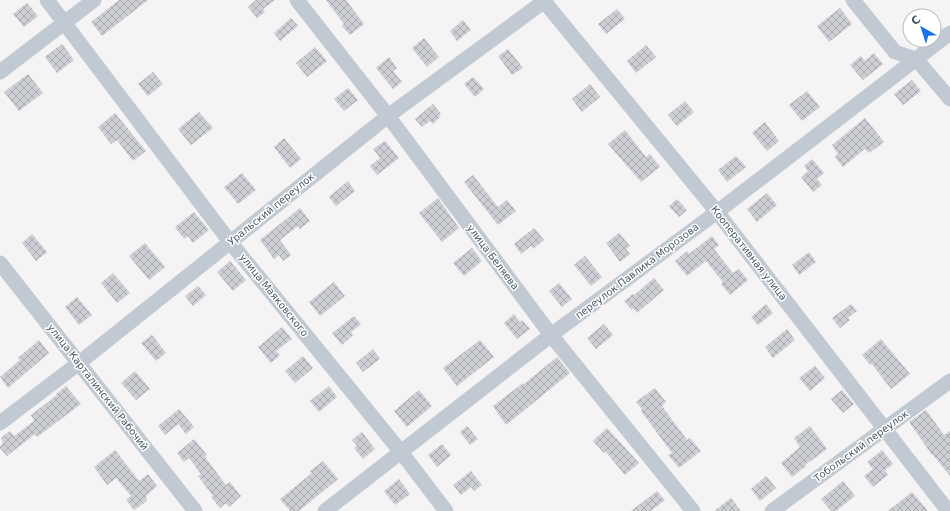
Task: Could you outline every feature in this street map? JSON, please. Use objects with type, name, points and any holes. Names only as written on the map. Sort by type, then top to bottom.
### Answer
[{"type":"street","name":"улица Маяковского","points":[[47,0],[230,242],[401,452],[446,511]]},
{"type":"street","points":[[0,72],[94,0]]},
{"type":"street","name":"улица Беляева","points":[[298,0],[388,116],[551,335],[693,511]]},
{"type":"street","points":[[853,0],[895,52],[916,59],[950,99]]},
{"type":"street","name":"Уральский переулок","points":[[0,423],[79,363],[388,116],[545,1]]},
{"type":"street","name":"Кооперативная улица","points":[[545,1],[717,212],[948,511]]},
{"type":"street","name":"переулок Павлика Морозова","points":[[325,511],[551,335],[717,212],[950,33]]},
{"type":"street","name":"улица Карталинский Рабочий","points":[[0,263],[195,511]]},
{"type":"street","name":"Тобольский переулок","points":[[772,511],[950,381]]},
{"type":"building","points":[[119,0],[148,0],[102,36],[91,22]]},
{"type":"building","points":[[256,0],[275,0],[263,9],[265,12],[257,18],[248,7]]},
{"type":"building","points":[[326,0],[346,0],[364,24],[350,35],[342,26],[344,24]]},
{"type":"building","points":[[27,3],[38,16],[24,27],[13,14]]},
{"type":"building","points":[[840,8],[852,24],[829,42],[817,26]]},
{"type":"building","points":[[617,9],[625,19],[606,34],[598,24]]},
{"type":"building","points":[[291,18],[298,26],[280,41],[274,33]]},
{"type":"building","points":[[463,20],[471,30],[457,41],[450,31]]},
{"type":"building","points":[[424,38],[439,57],[427,67],[412,48]]},
{"type":"building","points":[[62,44],[74,60],[57,73],[45,57]]},
{"type":"building","points":[[646,45],[656,57],[636,73],[627,61]]},
{"type":"building","points":[[315,47],[327,61],[307,77],[296,63]]},
{"type":"building","points":[[508,49],[523,68],[512,75],[498,56]]},
{"type":"building","points":[[874,53],[883,64],[863,80],[850,65],[861,56],[865,61]]},
{"type":"building","points":[[389,57],[397,68],[393,71],[402,82],[393,89],[376,68]]},
{"type":"building","points":[[153,72],[163,84],[148,96],[138,84]]},
{"type":"building","points":[[28,74],[43,93],[19,111],[4,92]]},
{"type":"building","points":[[473,77],[484,89],[475,97],[464,84]]},
{"type":"building","points":[[912,80],[921,91],[903,105],[894,94]]},
{"type":"building","points":[[590,84],[600,97],[582,112],[572,99]]},
{"type":"building","points":[[348,88],[358,100],[344,111],[334,99]]},
{"type":"building","points":[[807,91],[820,107],[802,121],[789,105]]},
{"type":"building","points":[[685,101],[694,112],[677,126],[668,115]]},
{"type":"building","points":[[433,104],[441,114],[439,115],[440,117],[433,124],[430,121],[422,127],[415,119]]},
{"type":"building","points":[[199,112],[213,128],[191,145],[178,129]]},
{"type":"building","points":[[115,113],[146,151],[133,161],[117,140],[111,144],[98,127]]},
{"type":"building","points":[[865,118],[884,142],[869,153],[865,149],[843,167],[835,157],[838,154],[832,145]]},
{"type":"building","points":[[765,122],[779,141],[767,151],[752,133]]},
{"type":"building","points":[[625,130],[646,157],[650,154],[660,167],[641,182],[608,144]]},
{"type":"building","points":[[284,138],[301,159],[290,168],[274,147]]},
{"type":"building","points":[[385,141],[399,158],[377,175],[370,166],[380,158],[373,149]]},
{"type":"building","points":[[736,156],[746,167],[727,182],[718,170]]},
{"type":"building","points":[[812,159],[824,173],[817,179],[822,185],[813,192],[801,177],[808,171],[804,166]]},
{"type":"building","points":[[242,173],[256,190],[238,204],[224,187]]},
{"type":"building","points":[[473,175],[498,207],[507,200],[516,211],[498,225],[464,182]]},
{"type":"building","points":[[348,181],[355,191],[336,206],[329,197]]},
{"type":"building","points":[[767,193],[777,205],[757,222],[747,209]]},
{"type":"building","points":[[438,198],[459,228],[442,242],[419,213]]},
{"type":"building","points":[[677,199],[687,210],[679,217],[669,206]]},
{"type":"building","points":[[300,208],[310,221],[300,229],[298,226],[280,240],[291,255],[283,261],[279,255],[274,259],[260,240]]},
{"type":"building","points":[[194,212],[209,230],[193,243],[188,236],[184,239],[175,227]]},
{"type":"building","points":[[534,228],[544,240],[533,249],[531,246],[521,254],[514,244]]},
{"type":"building","points":[[619,233],[630,246],[626,249],[630,254],[620,262],[606,243]]},
{"type":"building","points":[[32,234],[47,252],[36,261],[22,243]]},
{"type":"building","points":[[712,236],[719,245],[714,249],[733,273],[739,269],[748,280],[730,295],[721,284],[723,282],[706,261],[687,276],[675,261],[687,251],[689,254]]},
{"type":"building","points":[[145,243],[165,267],[149,280],[129,256]]},
{"type":"building","points":[[472,248],[482,261],[464,276],[453,263]]},
{"type":"building","points":[[809,252],[816,262],[799,275],[792,265]]},
{"type":"building","points":[[585,256],[602,277],[591,286],[574,265]]},
{"type":"building","points":[[230,261],[246,280],[233,291],[217,272]]},
{"type":"building","points":[[113,273],[130,293],[117,303],[101,283]]},
{"type":"building","points":[[654,278],[664,290],[637,313],[624,301],[633,294],[634,295]]},
{"type":"building","points":[[334,282],[345,296],[320,316],[309,302]]},
{"type":"building","points":[[559,283],[572,299],[562,307],[549,291]]},
{"type":"building","points":[[198,286],[206,295],[193,306],[185,296]]},
{"type":"building","points":[[77,297],[92,315],[79,325],[65,307]]},
{"type":"building","points":[[766,304],[773,313],[758,325],[751,317]]},
{"type":"building","points":[[851,304],[857,311],[848,318],[850,320],[840,328],[832,318]]},
{"type":"building","points":[[514,314],[520,322],[522,320],[530,329],[517,339],[504,323]]},
{"type":"building","points":[[354,316],[361,324],[351,332],[353,335],[342,345],[332,333]]},
{"type":"building","points":[[604,324],[613,335],[596,349],[587,338]]},
{"type":"building","points":[[282,327],[292,339],[276,351],[280,355],[271,363],[258,347]]},
{"type":"building","points":[[787,329],[795,340],[773,358],[765,347]]},
{"type":"building","points":[[152,335],[166,353],[156,361],[141,343]]},
{"type":"building","points":[[881,339],[910,374],[891,389],[872,364],[870,365],[862,355]]},
{"type":"building","points":[[39,340],[49,353],[8,388],[0,377],[20,360],[18,358]]},
{"type":"building","points":[[480,340],[494,357],[457,386],[443,368]]},
{"type":"building","points":[[373,349],[380,359],[363,372],[356,363]]},
{"type":"building","points":[[303,356],[313,368],[295,383],[285,371]]},
{"type":"building","points":[[557,357],[570,373],[506,425],[493,406],[523,383],[524,384]]},
{"type":"building","points":[[815,366],[825,378],[810,391],[799,378]]},
{"type":"building","points":[[135,371],[150,389],[136,400],[121,383]]},
{"type":"building","points":[[66,386],[81,404],[37,437],[35,434],[7,456],[0,448],[3,443],[1,438],[10,431],[14,436],[34,421],[31,415]]},
{"type":"building","points":[[329,386],[337,397],[319,412],[310,401]]},
{"type":"building","points":[[655,388],[666,402],[662,406],[687,440],[690,438],[701,451],[679,468],[668,455],[672,453],[636,402]]},
{"type":"building","points":[[419,390],[432,406],[407,427],[394,411]]},
{"type":"building","points":[[842,390],[854,404],[843,413],[831,399]]},
{"type":"building","points":[[179,409],[194,427],[186,434],[178,424],[165,435],[158,426]]},
{"type":"building","points":[[926,410],[944,435],[950,431],[950,476],[932,455],[909,422]]},
{"type":"building","points":[[467,426],[478,439],[470,445],[460,432]]},
{"type":"building","points":[[810,426],[827,449],[805,465],[806,466],[792,477],[781,463],[800,447],[794,438]]},
{"type":"building","points":[[607,428],[639,463],[625,475],[605,451],[604,453],[593,441]]},
{"type":"building","points":[[362,432],[375,449],[363,459],[354,448],[357,445],[352,440]]},
{"type":"building","points":[[194,439],[207,455],[205,457],[226,485],[230,482],[241,496],[229,507],[226,503],[220,508],[211,497],[213,496],[198,476],[201,474],[189,458],[184,462],[177,453]]},
{"type":"building","points":[[442,444],[451,455],[437,467],[428,455]]},
{"type":"building","points":[[115,450],[139,481],[148,474],[157,486],[146,496],[147,501],[134,510],[126,500],[131,496],[116,478],[107,485],[94,467]]},
{"type":"building","points":[[882,450],[893,464],[885,470],[888,475],[873,487],[864,476],[873,469],[867,462]]},
{"type":"building","points":[[323,461],[338,479],[299,511],[290,511],[280,499],[312,473],[310,471]]},
{"type":"building","points":[[471,471],[482,485],[474,491],[471,487],[461,495],[453,485]]},
{"type":"building","points":[[766,476],[776,488],[760,501],[751,489]]},
{"type":"building","points":[[399,479],[410,494],[395,505],[384,491]]},
{"type":"building","points":[[843,481],[855,496],[836,511],[831,511],[821,499]]},
{"type":"building","points":[[657,491],[665,500],[651,511],[631,511]]},
{"type":"building","points":[[912,492],[928,511],[888,511]]},
{"type":"building","points":[[731,498],[741,511],[714,511]]}]
